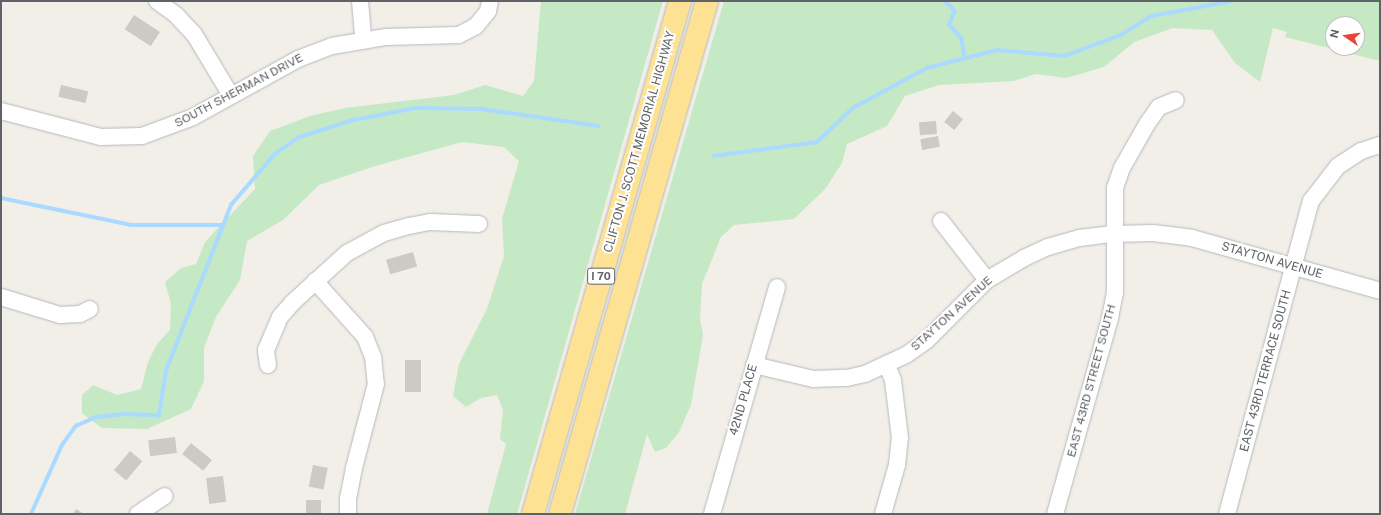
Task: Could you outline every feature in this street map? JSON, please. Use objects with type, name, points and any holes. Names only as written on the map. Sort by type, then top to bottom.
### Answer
[{"type":"highway","name":"CLIFTON J. SCOTT MEMORIAL HIGHWAY","points":[[533,514],[680,1]]},
{"type":"highway","name":"I 70","points":[[560,514],[707,1]]},
{"type":"street","points":[[157,1],[176,15],[194,34],[230,94]]},
{"type":"street","points":[[360,1],[363,39]]},
{"type":"street","name":"SOUTH SHERMAN DRIVE","points":[[1,111],[82,134],[122,138],[142,136],[169,127],[298,59],[332,46],[363,39],[459,35],[476,26],[488,11],[490,1]]},
{"type":"street","name":"EAST 43RD STREET SOUTH","points":[[1055,514],[1110,318],[1115,293],[1113,234],[1115,188],[1122,168],[1159,107],[1176,100]]},
{"type":"street","name":"EAST 43RD TERRACE SOUTH","points":[[1227,514],[1311,201],[1318,189],[1338,166],[1361,151],[1380,145]]},
{"type":"street","points":[[942,221],[987,280]]},
{"type":"street","points":[[268,365],[266,350],[280,317],[347,253],[384,233],[430,222],[479,224]]},
{"type":"street","name":"STAYTON AVENUE","points":[[754,366],[813,380],[847,378],[887,365],[926,341],[987,280],[1048,247],[1079,238],[1113,234],[1153,233],[1192,238],[1380,291]]},
{"type":"street","points":[[316,281],[365,337],[373,357],[376,384],[354,468],[348,498],[348,514]]},
{"type":"street","name":"42ND PLACE","points":[[712,514],[777,287]]},
{"type":"street","points":[[1,297],[60,314],[80,314],[90,309]]},
{"type":"street","points":[[883,514],[897,465],[900,438],[893,380],[887,365]]},
{"type":"street","points":[[138,514],[165,496]]},
{"type":"green space","points":[[541,1],[663,1],[517,514],[487,514],[506,444],[500,439],[503,410],[497,395],[481,398],[466,407],[453,396],[459,364],[487,309],[504,256],[502,219],[519,161],[504,147],[462,142],[375,166],[319,185],[283,220],[247,241],[240,280],[216,317],[204,348],[204,381],[191,409],[147,429],[102,428],[82,413],[82,395],[93,385],[117,395],[141,389],[148,362],[157,344],[170,330],[171,304],[165,282],[181,268],[196,264],[205,242],[255,189],[253,156],[270,131],[310,116],[345,108],[454,95],[485,85],[523,96],[534,81]]},
{"type":"green space","points":[[724,1],[1380,1],[1380,61],[1360,56],[1365,56],[1365,16],[1325,16],[1325,47],[1285,37],[1287,32],[1273,28],[1260,82],[1235,63],[1212,30],[1173,28],[1134,42],[1104,67],[1066,78],[1036,74],[1014,81],[939,85],[905,96],[887,126],[847,144],[842,163],[826,188],[794,219],[734,225],[721,237],[702,284],[700,319],[703,335],[691,405],[679,432],[666,448],[655,452],[647,434],[625,514],[575,514]]},
{"type":"building","points":[[134,15],[160,32],[151,46],[125,29]]},
{"type":"building","points":[[61,85],[88,91],[86,103],[58,97]]},
{"type":"building","points":[[953,111],[963,119],[954,130],[944,122]]},
{"type":"building","points":[[936,121],[937,134],[920,135],[919,122]]},
{"type":"building","points":[[938,136],[940,147],[922,150],[920,139]]},
{"type":"building","points":[[413,252],[417,266],[390,274],[386,260]]},
{"type":"building","points":[[405,360],[421,360],[421,392],[405,392]]},
{"type":"building","points":[[175,437],[177,453],[150,456],[148,440]]},
{"type":"building","points":[[191,443],[212,460],[203,471],[182,454]]},
{"type":"building","points":[[130,451],[142,461],[126,480],[114,470]]},
{"type":"building","points":[[313,465],[328,468],[324,489],[309,487]]},
{"type":"building","points":[[223,476],[226,502],[209,504],[206,478]]},
{"type":"building","points":[[306,500],[321,500],[321,514],[306,514]]},
{"type":"building","points":[[76,509],[84,514],[73,514]]},
{"type":"waterway","points":[[945,1],[955,11],[950,25],[962,39],[965,58]]},
{"type":"waterway","points":[[714,156],[817,142],[853,108],[927,68],[997,50],[1065,56],[1121,35],[1152,16],[1232,1]]},
{"type":"waterway","points":[[31,514],[62,445],[76,426],[96,417],[125,414],[159,415],[166,371],[231,205],[275,154],[299,137],[354,120],[416,108],[482,109],[599,126]]},
{"type":"waterway","points":[[1,198],[131,225],[223,225]]}]
